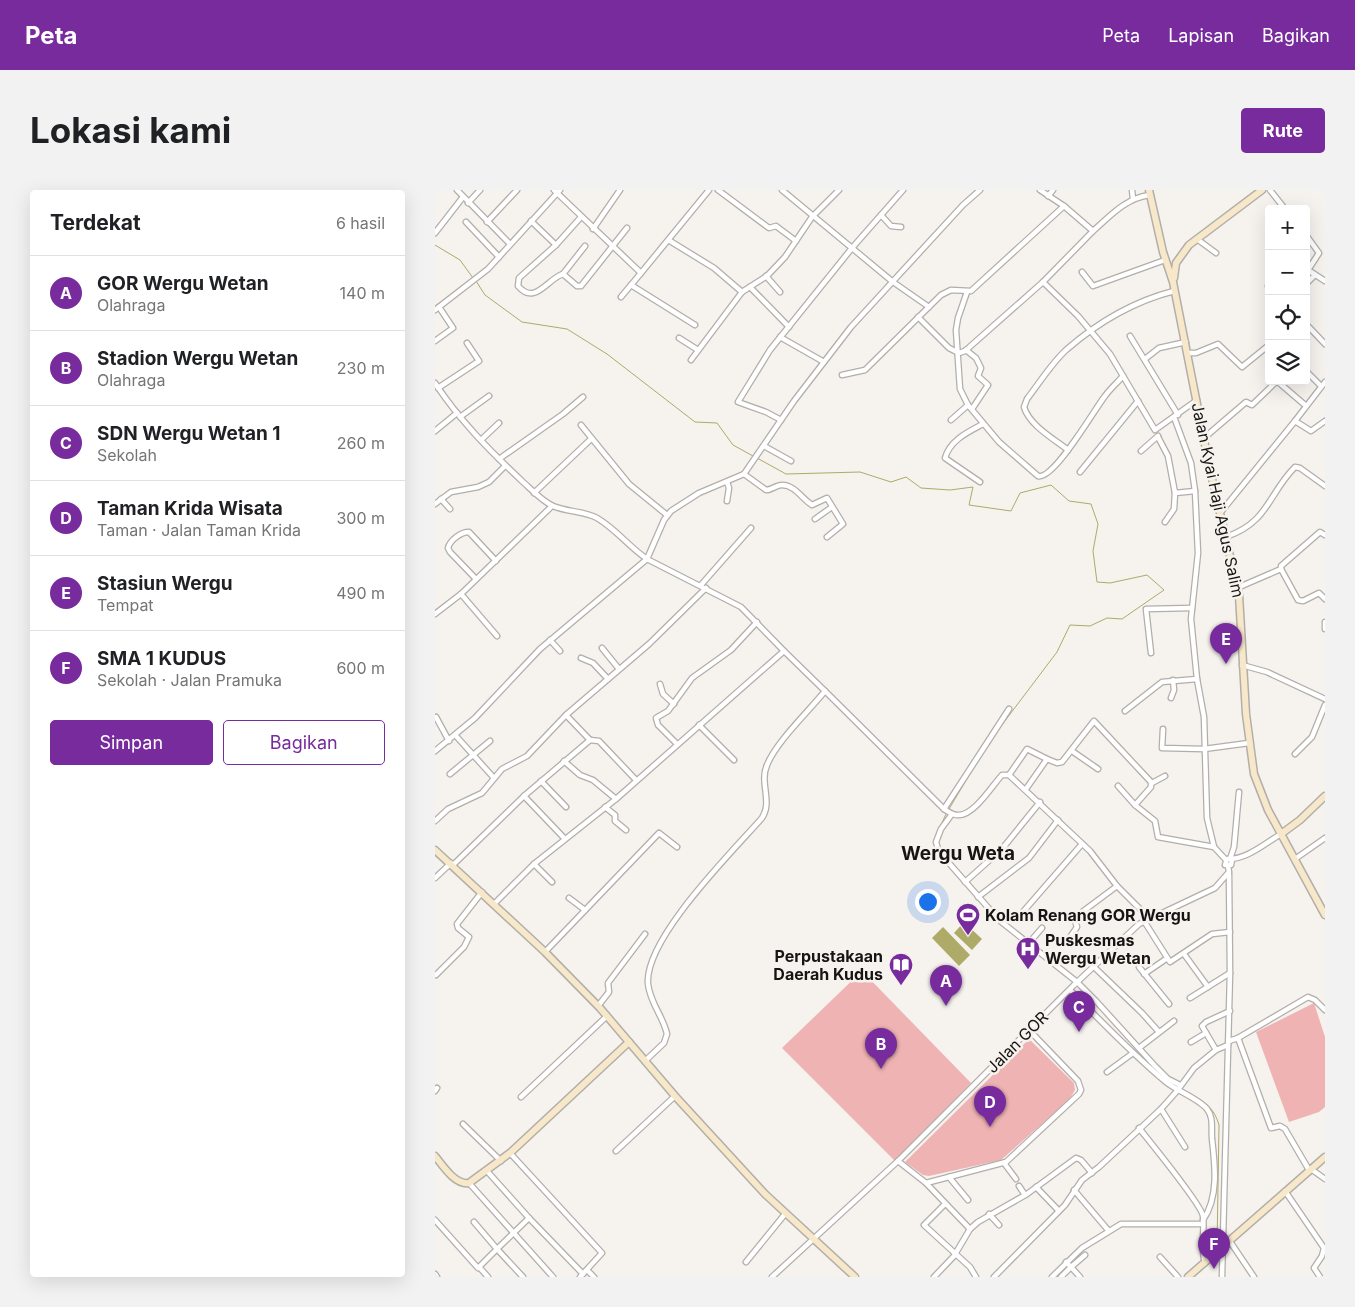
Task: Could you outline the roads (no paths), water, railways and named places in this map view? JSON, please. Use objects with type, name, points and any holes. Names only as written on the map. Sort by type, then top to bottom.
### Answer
[{"type":"street","points":[[457,190],[511,244]]},
{"type":"street","points":[[468,203],[479,190]]},
{"type":"street","points":[[487,222],[517,190]]},
{"type":"street","points":[[593,229],[620,190]]},
{"type":"street","points":[[621,297],[670,241],[709,190]]},
{"type":"street","points":[[718,190],[769,228],[777,226],[796,241]]},
{"type":"street","points":[[783,190],[812,217],[893,282],[929,307]]},
{"type":"street","points":[[691,360],[742,292],[766,276],[785,258],[812,217],[839,190]]},
{"type":"street","points":[[781,420],[766,412],[738,402],[769,350],[852,248],[903,190]]},
{"type":"street","points":[[435,751],[456,736],[550,640],[647,559],[667,515],[699,493],[744,474],[781,420],[851,327],[963,205],[980,190]]},
{"type":"street","points":[[1039,190],[1064,206],[1093,231]]},
{"type":"street","points":[[1048,196],[1053,190]]},
{"type":"street","points":[[1132,190],[1133,199]]},
{"type":"street","points":[[1139,190],[1139,196]]},
{"type":"street","points":[[1173,282],[1176,262],[1181,253],[1262,190]]},
{"type":"street","points":[[1270,190],[1282,205]]},
{"type":"street","points":[[435,341],[453,328],[437,309],[471,283],[499,257],[557,191],[593,229],[641,273]]},
{"type":"street","points":[[918,317],[949,348],[959,353],[966,350],[1043,282],[1093,231],[1133,199],[1150,192]]},
{"type":"street","name":"Jalan Kyai Haji Agus Salim","points":[[1150,192],[1165,260],[1175,291],[1204,438],[1237,588],[1249,743],[1254,774],[1281,834],[1325,915]]},
{"type":"street","points":[[435,233],[448,213],[463,197]]},
{"type":"street","points":[[842,375],[865,370],[946,292],[967,292],[976,286],[1064,206]]},
{"type":"street","points":[[881,215],[891,226],[901,227]]},
{"type":"street","points":[[581,217],[556,245],[519,278],[517,286],[525,292],[537,293],[563,274],[585,246]]},
{"type":"street","points":[[531,221],[556,245]]},
{"type":"street","points":[[466,222],[499,257]]},
{"type":"street","points":[[563,274],[577,286],[581,286],[627,228]]},
{"type":"street","points":[[1197,239],[1216,253]]},
{"type":"street","points":[[670,241],[714,268],[742,292]]},
{"type":"street","points":[[1310,241],[1319,253],[1308,267],[1309,272],[1325,281]]},
{"type":"street","points":[[1082,272],[1093,286],[1165,260]]},
{"type":"street","points":[[1310,280],[1315,275]]},
{"type":"street","points":[[766,276],[780,292]]},
{"type":"street","points":[[1043,282],[1110,354],[1155,430],[1168,456],[1175,493],[1174,509],[1165,522]]},
{"type":"street","points":[[631,285],[695,326]]},
{"type":"street","points":[[750,287],[789,327]]},
{"type":"street","points":[[1067,450],[1039,427],[1024,407],[1053,364],[1066,350],[1113,317],[1139,302],[1175,291]]},
{"type":"street","points":[[967,292],[956,330],[960,389],[970,407],[1007,451],[1040,477],[1067,450],[1104,397],[1123,376]]},
{"type":"street","points":[[1310,328],[1325,344]]},
{"type":"street","points":[[1130,336],[1145,359],[1176,416],[1191,463],[1195,491],[1198,553],[1191,619],[1197,679],[1204,717],[1207,818],[1214,847]]},
{"type":"street","points":[[780,337],[825,362]]},
{"type":"street","points":[[679,338],[698,350]]},
{"type":"street","points":[[1145,359],[1159,348],[1186,342]]},
{"type":"street","points":[[467,343],[479,361],[437,385],[458,415],[505,466],[535,492],[552,506],[594,516],[609,526],[634,551],[741,607],[948,811],[959,816],[968,811],[1002,775],[1009,775],[1040,802],[1082,844],[1102,865],[1117,886],[1149,918]]},
{"type":"street","points":[[1188,353],[1196,353],[1218,344],[1242,367],[1265,348]]},
{"type":"street","points":[[951,420],[970,407],[988,384],[978,376],[981,368],[976,358],[966,350]]},
{"type":"street","points":[[1310,375],[1321,386]]},
{"type":"street","points":[[1221,512],[1325,382]]},
{"type":"street","points":[[1204,438],[1246,402],[1252,405],[1273,385]]},
{"type":"street","points":[[1282,385],[1305,405]]},
{"type":"street","points":[[435,431],[489,396]]},
{"type":"street","points":[[499,459],[563,414],[583,397]]},
{"type":"street","points":[[1155,430],[1197,400]]},
{"type":"street","points":[[1080,472],[1139,401]]},
{"type":"street","points":[[1295,421],[1311,432],[1325,421]]},
{"type":"street","points":[[481,440],[499,423]]},
{"type":"street","points":[[980,482],[945,458],[949,449],[960,437],[983,424]]},
{"type":"street","points":[[581,425],[629,484],[667,515]]},
{"type":"street","points":[[1141,451],[1158,437]]},
{"type":"street","points":[[535,492],[591,439]]},
{"type":"street","points":[[765,446],[791,461]]},
{"type":"street","points":[[435,504],[451,492],[478,487],[489,482],[505,466]]},
{"type":"street","points":[[1226,537],[1240,532],[1263,513],[1295,467],[1300,468],[1325,486]]},
{"type":"street","points":[[744,474],[766,490],[779,485],[787,486],[801,494],[812,505],[825,497],[843,524],[827,536]]},
{"type":"street","points":[[727,482],[729,488],[727,501]]},
{"type":"street","points":[[1175,493],[1195,491]]},
{"type":"street","points":[[441,499],[450,509]]},
{"type":"street","points":[[435,614],[461,594],[552,506]]},
{"type":"street","points":[[815,518],[833,507]]},
{"type":"street","points":[[435,821],[448,808],[482,793],[503,769],[527,756],[566,715],[649,644],[703,587],[751,528]]},
{"type":"street","points":[[476,580],[448,548],[449,544],[463,533],[469,532],[496,561]]},
{"type":"street","points":[[1325,535],[1320,532],[1281,566],[1281,570],[1298,600],[1303,601],[1319,593],[1325,599]]},
{"type":"street","points":[[1237,588],[1281,570]]},
{"type":"street","points":[[461,594],[497,636]]},
{"type":"street","points":[[1151,653],[1146,609],[1192,608]]},
{"type":"street","points":[[677,744],[656,721],[656,718],[668,711],[692,678],[736,646],[757,622]]},
{"type":"street","points":[[1325,622],[1325,629]]},
{"type":"street","points":[[550,640],[560,651]]},
{"type":"street","points":[[602,648],[619,669]]},
{"type":"street","points":[[495,903],[534,864],[616,799],[784,651]]},
{"type":"street","points":[[581,658],[593,663],[608,679]]},
{"type":"street","points":[[1242,665],[1267,672],[1325,699]]},
{"type":"street","points":[[1125,711],[1156,685],[1173,680],[1197,679]]},
{"type":"street","points":[[1171,698],[1174,690],[1173,680]]},
{"type":"street","points":[[660,684],[663,694],[674,704]]},
{"type":"street","points":[[645,1061],[664,1043],[667,1034],[652,1001],[648,982],[656,952],[694,894],[762,818],[767,804],[764,775],[766,766],[777,749],[825,691]]},
{"type":"street","points":[[1295,754],[1312,737],[1325,705]]},
{"type":"street","points":[[1009,710],[948,811],[937,846],[965,882],[999,920],[1076,983],[1162,1073],[1179,1088]]},
{"type":"street","points":[[566,715],[590,740],[599,741],[636,780]]},
{"type":"street","points":[[436,717],[449,741]]},
{"type":"street","points":[[1009,775],[1027,749],[1032,749],[1047,760],[1059,763],[1072,751],[1094,721],[1152,783]]},
{"type":"street","points":[[699,725],[735,760]]},
{"type":"street","points":[[1163,729],[1162,748],[1204,749],[1249,743]]},
{"type":"street","points":[[456,736],[494,778]]},
{"type":"street","points":[[435,878],[524,796],[590,740]]},
{"type":"street","points":[[450,774],[490,741]]},
{"type":"street","points":[[1072,751],[1098,769]]},
{"type":"street","points":[[1026,789],[1047,760]]},
{"type":"street","points":[[564,761],[580,775],[593,780],[616,799]]},
{"type":"street","points":[[1135,805],[1152,783],[1165,776]]},
{"type":"street","points":[[541,781],[566,807]]},
{"type":"street","points":[[1118,786],[1135,805],[1155,822],[1158,837],[1214,847],[1232,864],[1228,866],[1230,932],[1229,1043],[1223,1138],[1222,1277]]},
{"type":"street","points":[[1229,860],[1234,847],[1239,792]]},
{"type":"street","points":[[524,796],[565,839]]},
{"type":"street","points":[[1229,860],[1246,856],[1281,834],[1300,820],[1325,796]]},
{"type":"street","points":[[965,882],[1002,849],[1040,802]]},
{"type":"street","points":[[605,808],[615,815],[615,820],[626,830]]},
{"type":"street","points":[[978,897],[1029,858],[1058,820]]},
{"type":"street","points":[[545,952],[659,833],[677,847]]},
{"type":"street","points":[[1295,859],[1325,838]]},
{"type":"street","points":[[1022,913],[1082,844]]},
{"type":"street","points":[[435,850],[495,903],[545,952],[598,1006],[675,1096],[785,1214],[855,1277]]},
{"type":"street","points":[[534,864],[553,882]]},
{"type":"street","name":"Jalan GOR","points":[[772,1277],[897,1161],[1076,983],[1144,921],[1215,888],[1229,872]]},
{"type":"street","points":[[1066,944],[1077,927],[1074,918],[1117,886]]},
{"type":"street","points":[[436,975],[467,940],[457,924],[482,892]]},
{"type":"street","points":[[569,898],[585,910]]},
{"type":"street","points":[[1144,921],[1166,959],[1173,962],[1212,934],[1230,932]]},
{"type":"street","points":[[1028,944],[1042,928]]},
{"type":"street","points":[[598,1006],[609,992],[608,983],[645,934]]},
{"type":"street","points":[[1184,954],[1208,987]]},
{"type":"street","points":[[1145,974],[1166,959]]},
{"type":"street","points":[[1094,967],[1159,1032]]},
{"type":"street","points":[[1139,967],[1169,1004]]},
{"type":"street","points":[[1190,998],[1230,973]]},
{"type":"street","points":[[1070,990],[1133,1052],[1207,1109],[1212,1122],[1215,1151],[1212,1199],[1203,1225]]},
{"type":"street","points":[[994,1277],[1059,1211],[1082,1180],[1161,1109],[1194,1068],[1216,1050],[1308,997],[1315,1000],[1325,1010]]},
{"type":"street","points":[[1216,1050],[1202,1026],[1229,1011]]},
{"type":"street","points":[[521,1097],[607,1016]]},
{"type":"street","points":[[1139,1048],[1174,1021]]},
{"type":"street","points":[[926,1183],[1004,1163],[1081,1090],[1078,1081],[1029,1030]]},
{"type":"street","points":[[1191,1042],[1206,1033]]},
{"type":"street","points":[[1238,1038],[1271,1128],[1280,1126],[1285,1129],[1310,1170],[1325,1178]]},
{"type":"street","points":[[435,1156],[454,1179],[465,1184],[469,1183],[501,1161],[629,1042]]},
{"type":"street","points":[[1107,1072],[1133,1052]]},
{"type":"street","points":[[616,1151],[675,1096]]},
{"type":"street","points":[[1161,1109],[1185,1147]]},
{"type":"street","points":[[463,1124],[501,1161]]},
{"type":"street","points":[[1139,1128],[1201,1211],[1203,1225],[1202,1255],[1205,1263]]},
{"type":"street","points":[[1213,1139],[1223,1138]]},
{"type":"street","points":[[509,1153],[602,1253],[583,1274]]},
{"type":"street","points":[[1188,1277],[1325,1157]]},
{"type":"street","points":[[934,1277],[955,1256],[970,1229],[989,1214],[1025,1195],[1076,1158],[1084,1163],[1092,1173]]},
{"type":"street","points":[[897,1161],[926,1183],[970,1229]]},
{"type":"street","points":[[1004,1163],[1016,1179]]},
{"type":"street","points":[[487,1171],[583,1274],[594,1277]]},
{"type":"street","points":[[949,1177],[968,1200]]},
{"type":"street","points":[[469,1183],[553,1277]]},
{"type":"street","points":[[1019,1186],[1025,1195]]},
{"type":"street","points":[[1036,1187],[1059,1211]]},
{"type":"street","points":[[1074,1190],[1108,1230]]},
{"type":"street","points":[[1285,1191],[1323,1248],[1322,1256],[1314,1268],[1320,1277]]},
{"type":"street","points":[[945,1204],[924,1224],[955,1256],[970,1267],[976,1277]]},
{"type":"street","points":[[746,1262],[785,1214]]},
{"type":"street","points":[[989,1214],[999,1225]]},
{"type":"street","points":[[479,1268],[529,1218]]},
{"type":"street","points":[[435,1220],[488,1277]]},
{"type":"street","points":[[474,1222],[523,1277]]},
{"type":"street","points":[[1061,1277],[1069,1265],[1108,1230],[1121,1224],[1203,1225]]},
{"type":"street","points":[[1229,1240],[1254,1277]]},
{"type":"street","points":[[1052,1277],[1085,1255]]},
{"type":"street","points":[[1159,1257],[1178,1277]]},
{"type":"street","points":[[1069,1265],[1080,1277]]},
{"type":"waterway","points":[[435,245],[460,260],[473,278]]},
{"type":"waterway","points":[[476,281],[485,295],[522,322],[567,329],[607,354],[695,422],[717,423],[733,445],[753,456]]},
{"type":"waterway","points":[[757,458],[786,474],[860,472],[891,482],[906,477],[921,488],[950,490],[973,487],[969,505],[1011,511],[1020,493],[1051,485],[1069,501],[1091,504],[1098,524],[1093,551],[1097,582],[1110,583],[1147,575],[1164,590],[1122,619],[1107,618],[1090,626],[1070,625],[1057,652],[995,734]]},
{"type":"waterway","points":[[949,809],[983,752]]},
{"type":"waterway","points":[[940,827],[947,812]]},
{"type":"waterway","points":[[935,845],[934,848],[938,852]]},
{"type":"waterway","points":[[1181,1089],[1205,1103],[1213,1112],[1219,1125],[1217,1248]]},
{"type":"place","name":"Stasiun Wergu","points":[[1226,664]]},
{"type":"place","name":"Kolam Renang GOR Wergu","points":[[968,936]]},
{"type":"place","name":"Puskesmas Wergu Wetan","points":[[1028,970]]},
{"type":"place","name":"Perpustakaan Daerah Kudus","points":[[901,986]]},
{"type":"place","name":"GOR Wergu Wetan","points":[[946,1006]]},
{"type":"place","name":"SDN Wergu Wetan 1","points":[[1079,1032]]},
{"type":"place","name":"Stadion Wergu Wetan","points":[[881,1069]]},
{"type":"place","name":"Taman Krida Wisata","points":[[990,1127]]},
{"type":"place","name":"SMA 1 KUDUS","points":[[1214,1269]]},
{"type":"district","name":"Wergu Weta","points":[[958,853]]}]
